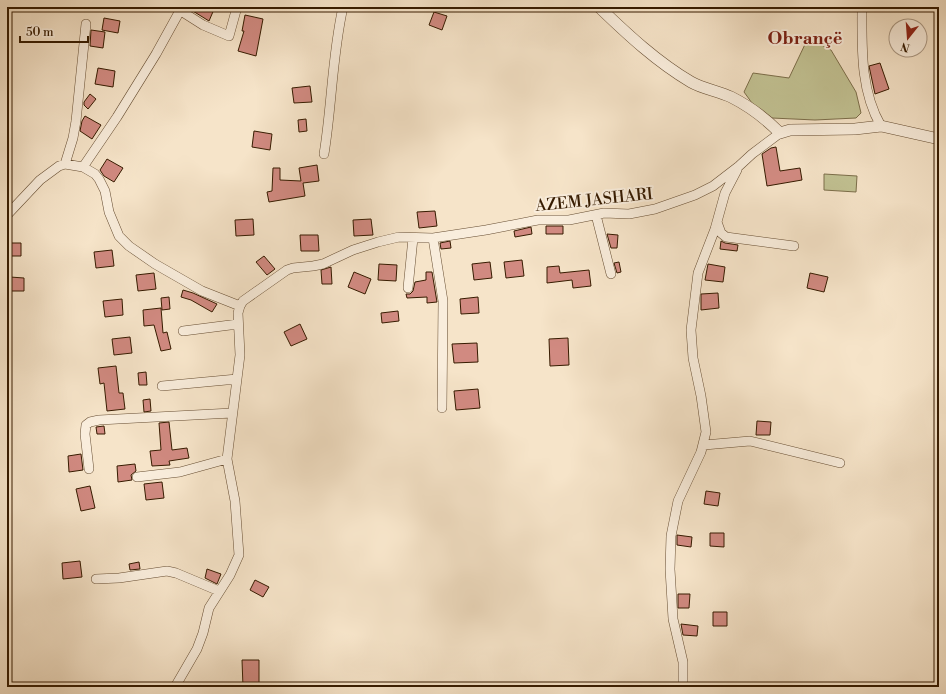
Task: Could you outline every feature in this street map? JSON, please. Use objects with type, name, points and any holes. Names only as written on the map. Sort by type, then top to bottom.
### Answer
[{"type":"street","points":[[83,167],[156,54],[181,9],[204,25],[229,36],[237,7]]},
{"type":"street","points":[[324,154],[336,40],[342,7]]},
{"type":"street","points":[[599,7],[630,36],[672,69],[693,83],[731,97],[764,117],[780,133],[790,130],[855,129],[881,126],[939,139]]},
{"type":"street","points":[[862,7],[862,53],[866,84],[875,116],[881,126]]},
{"type":"street","points":[[65,164],[76,121],[86,24]]},
{"type":"street","name":"AZEM JASHARI","points":[[240,306],[248,298],[288,270],[323,264],[354,250],[399,237],[433,238],[538,220],[569,220],[604,213],[629,214],[656,209],[695,196],[713,186],[780,133]]},
{"type":"street","points":[[7,215],[45,175],[59,166],[65,164],[83,167],[95,174],[99,179],[105,191],[109,212],[119,236],[129,246],[155,264],[202,291],[240,306],[238,324],[240,355],[228,455],[235,501],[239,555],[230,575],[209,608],[203,633],[175,687]]},
{"type":"street","points":[[683,687],[683,662],[673,619],[670,569],[671,536],[678,501],[704,445],[705,425],[693,358],[691,330],[698,273],[717,222],[725,193],[739,166]]},
{"type":"street","points":[[596,215],[611,274]]},
{"type":"street","points":[[717,222],[721,234],[726,238],[794,246]]},
{"type":"street","points":[[408,288],[413,238]]},
{"type":"street","points":[[433,238],[443,301],[442,408]]},
{"type":"street","points":[[183,331],[238,324]]},
{"type":"street","points":[[162,386],[237,379]]},
{"type":"street","points":[[89,469],[84,434],[86,425],[90,422],[98,420],[175,415],[232,413]]},
{"type":"street","points":[[704,445],[750,441],[840,463]]},
{"type":"street","points":[[137,477],[180,472],[228,455]]},
{"type":"street","points":[[96,579],[119,578],[167,571],[176,573],[219,591]]},
{"type":"green space","points":[[808,38],[831,50],[856,92],[861,113],[856,118],[815,120],[772,118],[752,103],[744,92],[753,73],[789,78]]},
{"type":"green space","points":[[824,174],[857,176],[856,192],[824,190]]},
{"type":"building","points":[[188,7],[215,7],[209,21]]},
{"type":"building","points":[[434,12],[447,16],[442,30],[429,25]]},
{"type":"building","points":[[245,15],[263,19],[256,56],[238,51],[244,31],[242,31]]},
{"type":"building","points":[[104,18],[120,21],[118,33],[102,30]]},
{"type":"building","points":[[91,30],[105,32],[103,48],[90,46]]},
{"type":"building","points":[[880,63],[889,89],[875,94],[869,66]]},
{"type":"building","points":[[98,68],[115,71],[113,87],[95,84]]},
{"type":"building","points":[[310,86],[312,102],[294,103],[292,88]]},
{"type":"building","points":[[90,94],[96,99],[88,109],[84,105],[84,102]]},
{"type":"building","points":[[85,116],[101,125],[92,139],[80,131],[82,121]]},
{"type":"building","points":[[306,119],[307,131],[299,132],[298,120]]},
{"type":"building","points":[[254,131],[272,134],[270,150],[252,147]]},
{"type":"building","points":[[776,147],[780,171],[800,168],[802,180],[767,186],[762,154],[771,148]]},
{"type":"building","points":[[107,159],[123,168],[114,182],[104,176],[100,170]]},
{"type":"building","points":[[317,165],[319,181],[303,183],[305,196],[269,202],[267,192],[272,191],[273,168],[280,168],[280,180],[301,181],[299,168]]},
{"type":"building","points":[[435,211],[437,226],[419,228],[417,212]]},
{"type":"building","points":[[253,219],[254,235],[236,236],[235,220]]},
{"type":"building","points":[[371,219],[373,235],[354,236],[353,220]]},
{"type":"building","points":[[546,226],[563,226],[563,234],[546,234]]},
{"type":"building","points":[[531,227],[532,234],[515,237],[514,231]]},
{"type":"building","points":[[607,234],[618,235],[617,248],[611,248]]},
{"type":"building","points":[[300,235],[318,235],[319,251],[301,251]]},
{"type":"building","points":[[450,241],[451,248],[441,249],[440,243]]},
{"type":"building","points":[[721,241],[738,245],[737,251],[720,249]]},
{"type":"building","points":[[7,243],[21,243],[21,256],[7,256]]},
{"type":"building","points":[[112,250],[114,266],[96,268],[94,252]]},
{"type":"building","points":[[264,256],[275,269],[267,275],[256,262]]},
{"type":"building","points":[[522,260],[524,276],[506,278],[504,262]]},
{"type":"building","points":[[490,262],[492,278],[474,280],[472,264]]},
{"type":"building","points":[[619,262],[621,272],[617,273],[614,263]]},
{"type":"building","points":[[379,264],[397,265],[396,281],[378,280]]},
{"type":"building","points":[[708,264],[725,267],[723,282],[705,280]]},
{"type":"building","points":[[559,266],[560,273],[589,270],[591,286],[573,288],[572,280],[547,283],[547,267]]},
{"type":"building","points":[[331,267],[332,284],[322,284],[321,270]]},
{"type":"building","points":[[354,272],[371,279],[365,294],[348,287]]},
{"type":"building","points":[[426,272],[432,272],[437,302],[427,303],[427,297],[407,298],[406,294],[410,294],[413,291],[415,282],[426,280]]},
{"type":"building","points":[[154,273],[156,289],[138,291],[136,275]]},
{"type":"building","points":[[810,273],[828,277],[824,292],[807,288]]},
{"type":"building","points":[[10,277],[24,278],[24,291],[10,291]]},
{"type":"building","points":[[183,290],[217,304],[212,312],[191,300],[181,297]]},
{"type":"building","points":[[718,293],[719,308],[701,310],[701,294]]},
{"type":"building","points":[[169,297],[170,309],[162,310],[161,298]]},
{"type":"building","points":[[478,297],[479,313],[461,314],[460,299]]},
{"type":"building","points":[[122,299],[123,315],[105,317],[103,301]]},
{"type":"building","points":[[161,308],[163,333],[167,332],[171,349],[161,351],[154,325],[144,326],[143,310]]},
{"type":"building","points":[[398,311],[399,321],[382,323],[381,313]]},
{"type":"building","points":[[300,324],[307,339],[291,346],[284,332]]},
{"type":"building","points":[[130,337],[132,353],[114,355],[112,339]]},
{"type":"building","points":[[568,338],[569,365],[550,366],[549,339]]},
{"type":"building","points":[[477,343],[478,362],[454,363],[452,344]]},
{"type":"building","points":[[116,366],[119,393],[123,393],[125,409],[107,411],[104,383],[100,384],[98,368]]},
{"type":"building","points":[[146,372],[147,385],[139,385],[138,373]]},
{"type":"building","points":[[478,389],[480,408],[456,410],[454,391]]},
{"type":"building","points":[[150,399],[151,411],[144,412],[143,400]]},
{"type":"building","points":[[757,421],[771,422],[770,435],[756,435]]},
{"type":"building","points":[[169,422],[172,450],[187,448],[189,458],[169,461],[170,465],[152,466],[150,451],[161,450],[159,423]]},
{"type":"building","points":[[104,426],[105,434],[97,434],[96,427]]},
{"type":"building","points":[[81,454],[83,470],[69,472],[68,456]]},
{"type":"building","points":[[135,464],[136,471],[131,475],[132,480],[118,482],[117,466]]},
{"type":"building","points":[[162,482],[164,498],[146,500],[144,484]]},
{"type":"building","points":[[90,486],[95,508],[81,511],[76,489]]},
{"type":"building","points":[[706,491],[720,493],[718,506],[704,504]]},
{"type":"building","points":[[710,533],[724,533],[724,547],[710,546]]},
{"type":"building","points":[[677,535],[692,537],[691,547],[677,545]]},
{"type":"building","points":[[80,561],[82,577],[63,579],[62,563]]},
{"type":"building","points":[[139,562],[140,569],[130,570],[129,564]]},
{"type":"building","points":[[207,569],[221,574],[217,584],[205,578]]},
{"type":"building","points":[[255,580],[269,587],[263,597],[250,590]]},
{"type":"building","points":[[678,594],[690,594],[689,608],[678,608]]},
{"type":"building","points":[[713,612],[727,612],[727,626],[713,626]]},
{"type":"building","points":[[681,624],[698,626],[697,636],[683,635]]},
{"type":"building","points":[[242,660],[259,660],[259,687],[243,687]]},
{"type":"district","name":"Obrançë","points":[[805,38]]}]
